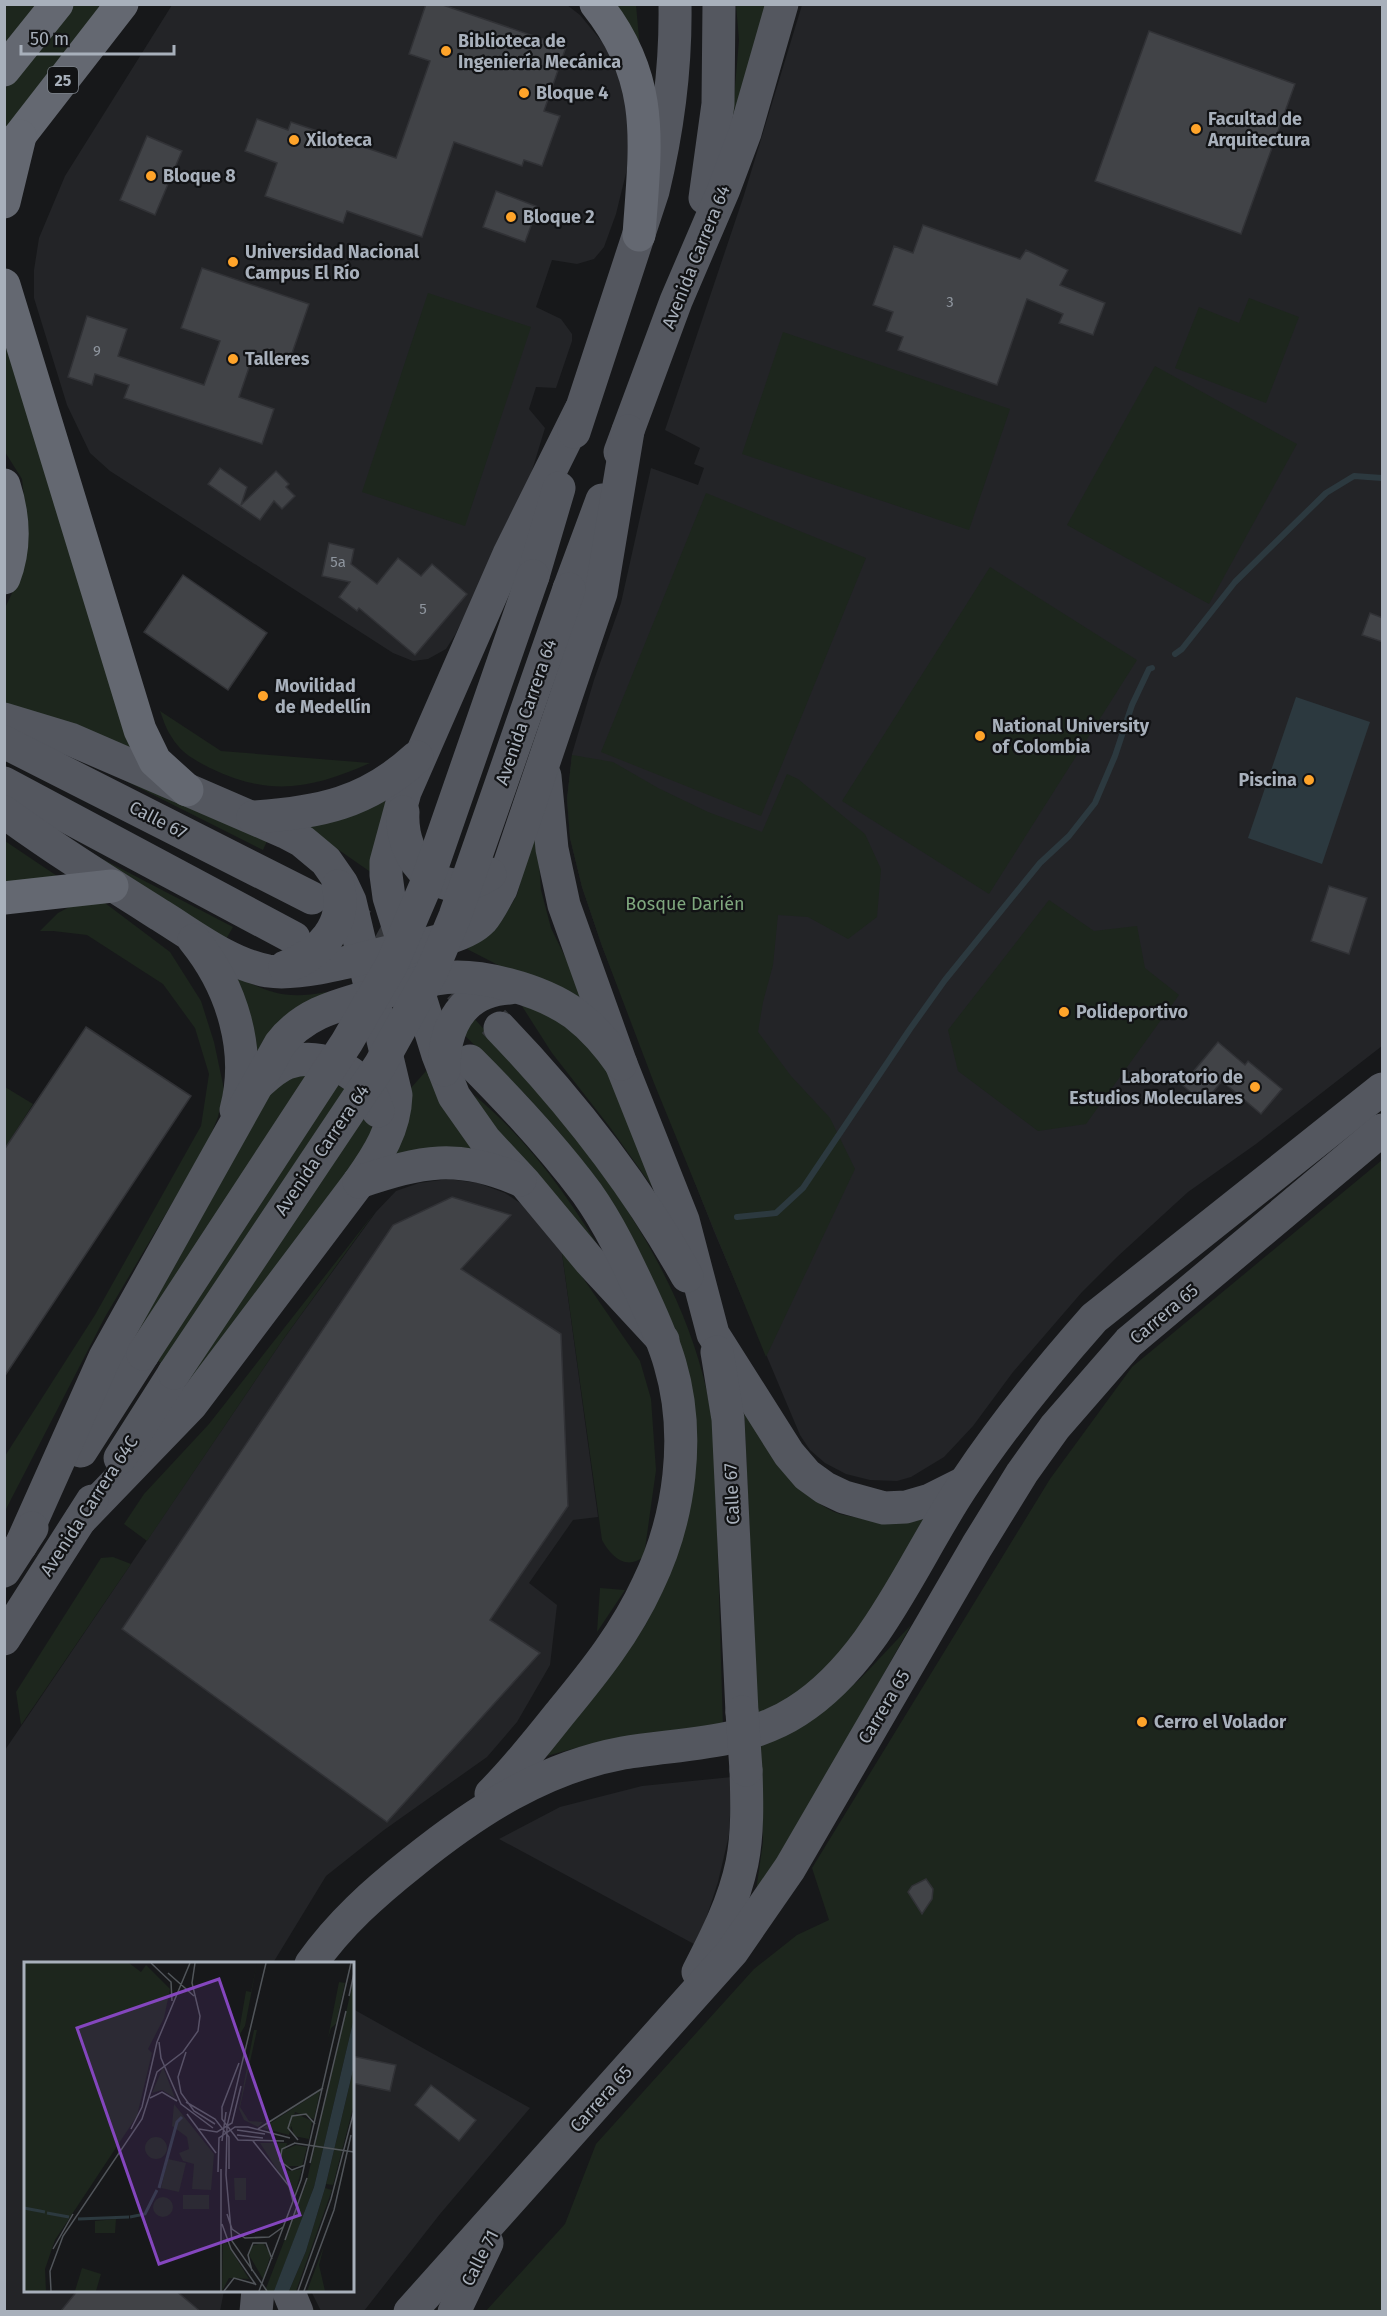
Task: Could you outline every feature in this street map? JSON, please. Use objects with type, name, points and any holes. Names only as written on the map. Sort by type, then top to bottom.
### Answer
[{"type":"highway","points":[[4,70],[57,4]]},
{"type":"highway","name":"25","points":[[12,146],[122,4]]},
{"type":"highway","points":[[596,4],[612,24],[624,45],[642,99],[645,154],[639,235]]},
{"type":"highway","points":[[4,202],[12,146]]},
{"type":"highway","points":[[4,285],[140,730],[155,761],[188,790]]},
{"type":"highway","points":[[4,485],[10,503],[13,536],[9,565],[4,578]]},
{"type":"highway","points":[[4,898],[112,886]]},
{"type":"main road","name":"Avenida Carrera 64","points":[[143,1354],[347,1042],[392,964],[425,887],[533,576],[580,411],[653,191],[668,122],[674,71],[675,4]]},
{"type":"main road","points":[[676,301],[697,234],[712,154],[719,94],[719,4]]},
{"type":"main road","name":"Avenida Carrera 64","points":[[174,1373],[380,1065],[432,971],[455,916],[569,589],[676,301],[724,189],[745,133],[783,4]]},
{"type":"main road","points":[[313,1962],[340,1926],[362,1904],[451,1832],[504,1781],[582,1686],[618,1640],[650,1582],[673,1512],[681,1450],[677,1397],[671,1365],[663,1340],[614,1236],[587,1194],[556,1153],[457,1069],[416,984],[389,897],[386,875],[388,849],[405,792],[509,554],[580,411]]},
{"type":"main road","points":[[4,812],[112,886],[190,934],[247,965],[269,971],[309,969],[365,958],[454,935],[470,928],[482,920],[501,889],[601,593],[628,431]]},
{"type":"main road","points":[[4,719],[70,739],[251,817],[303,841],[316,850],[333,870],[350,901],[396,1095],[395,1110],[380,1152],[359,1182],[190,1406],[81,1519]]},
{"type":"main road","name":"Calle 67","points":[[4,742],[312,898]]},
{"type":"main road","points":[[251,817],[310,811],[360,796],[391,779],[424,750]]},
{"type":"main road","points":[[543,762],[552,849],[564,906],[621,1064],[683,1220],[713,1334],[789,1454],[807,1475],[825,1488],[852,1500],[884,1508],[906,1507],[930,1500],[964,1483]]},
{"type":"main road","points":[[4,783],[294,938]]},
{"type":"main road","points":[[405,792],[403,824],[407,848],[418,867],[434,879],[462,885],[479,881],[494,871],[519,841]]},
{"type":"main road","points":[[269,971],[299,961],[314,953],[326,940],[335,925],[340,909],[339,891],[333,870]]},
{"type":"main road","points":[[190,934],[220,976],[239,1034],[242,1064],[241,1087],[230,1136]]},
{"type":"main road","points":[[13,1558],[105,1357],[280,1044],[289,1032],[303,1021],[331,1007],[437,979],[457,977],[532,992],[573,1012],[606,1043],[621,1064]]},
{"type":"main road","points":[[515,987],[497,988],[483,993],[473,998],[460,1011],[447,1041],[457,1069],[454,1096],[469,1119],[589,1260],[663,1340]]},
{"type":"main road","name":"Calle 67","points":[[500,1028],[568,1104],[611,1158],[674,1254],[692,1286],[713,1334],[728,1419],[746,1770],[746,1836],[735,1886],[718,1932],[675,2016]]},
{"type":"main road","points":[[260,1082],[286,1064],[303,1059],[315,1058],[343,1069],[357,1079],[371,1094],[382,1131],[380,1152]]},
{"type":"main road","points":[[451,1832],[508,1795],[560,1770],[621,1754],[733,1738],[768,1727],[797,1711],[830,1685],[871,1637],[964,1483],[1023,1403],[1094,1318],[1383,1089]]},
{"type":"main road","name":"Carrera 65","points":[[410,2312],[732,1952],[760,1914],[790,1868],[977,1546],[1022,1473],[1055,1427],[1129,1342],[1383,1131]]},
{"type":"main road","points":[[359,1182],[401,1168],[444,1162],[478,1166],[525,1183]]},
{"type":"main road","name":"Avenida Carrera 64C","points":[[13,1558],[143,1354]]},
{"type":"main road","name":"Avenida Carrera 64C","points":[[4,1639],[174,1373]]},
{"type":"main road","name":"Calle 71","points":[[454,2312],[507,2204]]},
{"type":"main road","points":[[256,2312],[258,2292]]},
{"type":"main road","points":[[289,2292],[297,2312]]},
{"type":"shaded area","points":[[172,5],[567,5],[580,15],[603,43],[616,68],[624,95],[629,141],[627,169],[616,214],[604,247],[594,259],[577,264],[552,260],[536,307],[561,319],[572,334],[572,341],[556,388],[536,387],[529,409],[545,428],[527,487],[455,635],[446,649],[428,659],[413,661],[393,653],[110,471],[90,453],[67,405],[34,298],[34,270],[39,238],[65,176]]},
{"type":"shaded area","name":"National University of Colombia","points":[[802,5],[1382,5],[1382,1046],[1256,1144],[1188,1192],[1082,1292],[1013,1372],[973,1426],[944,1457],[911,1477],[897,1481],[870,1480],[846,1474],[825,1463],[810,1450],[800,1435],[714,1231],[602,946],[582,887],[570,838],[567,799],[572,754],[594,680],[621,603],[651,468],[698,485],[704,468],[694,464],[700,448],[665,430],[744,195]]},
{"type":"shaded area","name":"Piscina","points":[[1296,697],[1370,722],[1322,864],[1248,838]]},
{"type":"shaded area","points":[[448,1179],[478,1183],[505,1193],[529,1209],[561,1246],[598,1517],[573,1520],[529,1583],[557,1605],[550,1665],[517,1722],[487,1757],[384,1830],[326,1876],[274,1962],[24,1962],[24,2292],[77,2292],[60,2311],[5,2312],[5,1750],[282,1341],[376,1212],[396,1191],[419,1183]]},
{"type":"shaded area","points":[[732,1777],[729,1835],[718,1882],[705,1922],[694,1944],[499,1839],[560,1807],[642,1786]]},
{"type":"shaded area","points":[[354,2010],[530,2108],[440,2214],[364,2311],[321,2311],[312,2292],[354,2292]]},
{"type":"shaded area","points":[[176,2292],[224,2292],[220,2311],[201,2311]]},
{"type":"green space","points":[[5,5],[49,5],[5,59]]},
{"type":"green space","points":[[73,5],[105,5],[5,132],[5,89]]},
{"type":"green space","points":[[609,5],[636,5],[641,60]]},
{"type":"green space","points":[[736,5],[769,5],[730,145],[739,40]]},
{"type":"green space","points":[[428,293],[531,327],[465,526],[362,492]]},
{"type":"green space","points":[[1249,298],[1299,317],[1266,403],[1175,368],[1199,307],[1239,323]]},
{"type":"green space","points":[[783,332],[1010,409],[969,530],[742,454]]},
{"type":"green space","points":[[4,336],[135,754],[5,709],[5,608],[23,570],[27,525],[22,479],[5,452]]},
{"type":"green space","points":[[1155,366],[1297,444],[1209,604],[1067,525]]},
{"type":"green space","points":[[706,493],[866,558],[761,816],[601,752]]},
{"type":"green space","points":[[990,567],[1137,660],[989,894],[842,801]]},
{"type":"green space","points":[[160,711],[221,751],[370,763],[309,784],[271,786],[252,783],[210,768],[188,755],[169,733]]},
{"type":"green space","name":"Bosque Darién","points":[[572,755],[613,762],[658,788],[708,812],[762,832],[787,774],[798,779],[865,834],[881,869],[877,917],[848,939],[808,917],[778,915],[773,965],[758,1032],[791,1076],[830,1118],[855,1169],[766,1357],[654,1083],[582,887],[570,838],[567,799]]},
{"type":"green space","points":[[82,759],[268,839],[263,850]]},
{"type":"green space","points":[[386,790],[382,880],[300,823]]},
{"type":"green space","points":[[536,823],[541,890],[551,928],[593,1014],[467,949],[501,922],[517,895]]},
{"type":"green space","points":[[66,840],[233,927],[225,941]]},
{"type":"green space","points":[[5,841],[63,880],[5,887]]},
{"type":"green space","name":"Polideportivo","points":[[1049,900],[1094,931],[1137,926],[1145,968],[1179,995],[1086,1124],[1038,1131],[958,1071],[948,1030]]},
{"type":"green space","points":[[77,903],[105,903],[170,952],[201,1001],[214,1042],[224,1089],[218,1117],[207,1144],[105,1317],[5,1511],[5,1456],[95,1315],[201,1126],[209,1074],[195,1028],[163,984],[87,935],[40,931],[58,913]]},
{"type":"green space","points":[[225,972],[274,992],[297,995],[326,992],[299,1014],[257,1063]]},
{"type":"green space","points":[[520,1003],[549,1012],[606,1063],[666,1206],[609,1126],[552,1053]]},
{"type":"green space","points":[[471,1015],[580,1143],[613,1189],[644,1237],[670,1287],[692,1339],[707,1392],[714,1442],[723,1727],[583,1746],[543,1757],[605,1683],[646,1624],[678,1548],[693,1482],[603,1189],[560,1133],[524,1093],[460,1031]]},
{"type":"green space","points":[[427,1070],[488,1163],[388,1159],[410,1089]]},
{"type":"green space","points":[[297,1072],[325,1080],[348,1091],[364,1108],[374,1136],[190,1381],[129,1343],[263,1093]]},
{"type":"green space","points":[[5,1087],[33,1104],[5,1148]]},
{"type":"green space","points":[[474,1095],[513,1131],[547,1171],[578,1214],[606,1259],[482,1113]]},
{"type":"green space","name":"Cerro el Volador","points":[[1382,1160],[1382,2311],[485,2312],[565,2224],[596,2144],[754,1969],[797,1935],[829,1920],[812,1868],[1050,1479],[1132,1367]]},
{"type":"green space","points":[[375,1212],[282,1341],[147,1541],[124,1524],[144,1494],[209,1424]]},
{"type":"green space","points":[[561,1246],[640,1361],[651,1399],[656,1470],[644,1556],[637,1561],[619,1560],[602,1540]]},
{"type":"green space","points":[[744,1407],[781,1466],[817,1502],[838,1514],[885,1523],[927,1517],[883,1595],[820,1678],[758,1717]]},
{"type":"green space","points":[[113,1557],[131,1564],[21,1725],[16,1692],[101,1558]]},
{"type":"green space","points":[[600,1588],[625,1590],[597,1632]]},
{"type":"green space","points":[[911,1625],[755,1898],[763,1842],[761,1746],[821,1713],[861,1678]]},
{"type":"building","points":[[426,4],[440,4],[566,47],[544,111],[560,116],[542,166],[524,160],[522,166],[454,142],[422,237],[347,211],[343,223],[265,196],[277,163],[245,151],[257,119],[288,130],[291,122],[396,158],[430,61],[409,54]]},
{"type":"building","name":"Facultad de Arquitectura","points":[[1149,31],[1295,84],[1241,234],[1095,181]]},
{"type":"building","name":"Bloque 8","points":[[147,136],[182,151],[155,215],[120,200]]},
{"type":"building","name":"Bloque 2","points":[[496,191],[538,207],[525,242],[483,227]]},
{"type":"building","points":[[923,225],[1020,259],[1026,250],[1068,270],[1060,285],[1105,303],[1093,335],[1059,323],[1063,314],[1027,299],[997,385],[898,350],[903,337],[886,331],[893,312],[873,305],[894,246],[913,253]]},
{"type":"building","name":"Talleres","points":[[202,268],[309,304],[288,365],[254,353],[239,397],[274,409],[262,444],[124,398],[129,385],[95,374],[92,385],[68,377],[87,316],[127,329],[118,356],[204,385],[220,341],[181,328]]},
{"type":"building","points":[[220,468],[247,487],[241,505],[276,471],[289,484],[286,487],[295,496],[282,509],[274,501],[260,520],[208,484]]},
{"type":"building","points":[[329,543],[354,549],[351,564],[377,584],[398,558],[421,576],[432,564],[467,594],[415,655],[359,608],[357,611],[339,597],[350,582],[322,576]]},
{"type":"building","points":[[183,575],[267,633],[228,690],[144,632]]},
{"type":"building","points":[[1370,613],[1383,618],[1383,642],[1362,635]]},
{"type":"building","points":[[1329,886],[1367,898],[1349,954],[1311,941]]},
{"type":"building","points":[[86,1027],[191,1096],[4,1377],[4,1150]]},
{"type":"building","points":[[1218,1042],[1245,1065],[1248,1061],[1282,1089],[1261,1114],[1222,1081],[1204,1103],[1182,1085]]},
{"type":"building","points":[[452,1197],[511,1215],[461,1269],[561,1334],[568,1506],[490,1620],[540,1653],[387,1822],[122,1629],[393,1225]]},
{"type":"building","points":[[926,1879],[933,1889],[932,1899],[922,1914],[908,1892],[912,1886]]},
{"type":"building","points":[[354,2056],[396,2065],[390,2091],[354,2083]]},
{"type":"building","points":[[431,2085],[476,2120],[459,2141],[415,2105]]},
{"type":"building","points":[[76,2292],[177,2292],[201,2312],[60,2312]]},
{"type":"waterway","points":[[1175,654],[1182,649],[1235,582],[1326,493],[1354,476],[1382,478]]},
{"type":"waterway","points":[[737,1217],[776,1213],[803,1188],[945,980],[1040,863],[1069,836],[1095,803],[1115,756],[1132,705],[1149,669],[1152,668]]},
{"type":"tunnel","points":[[334,910],[422,958],[457,985],[500,1028]]},
{"type":"place","name":"Biblioteca de Ingeniería Mecánica","points":[[446,51]]},
{"type":"place","name":"Bloque 4","points":[[524,93]]},
{"type":"place","name":"Facultad de Arquitectura","points":[[1196,129]]},
{"type":"place","name":"Xiloteca","points":[[294,140]]},
{"type":"place","name":"Bloque 8","points":[[151,176]]},
{"type":"place","name":"Bloque 2","points":[[511,217]]},
{"type":"place","name":"Universidad Nacional Campus El Río","points":[[233,262]]},
{"type":"place","name":"Talleres","points":[[233,359]]},
{"type":"place","name":"Movilidad de Medellín","points":[[263,696]]},
{"type":"place","name":"National University of Colombia","points":[[980,736]]},
{"type":"place","name":"Piscina","points":[[1309,780]]},
{"type":"place","name":"Polideportivo","points":[[1064,1012]]},
{"type":"place","name":"Laboratorio de Estudios Moleculares","points":[[1255,1087]]},
{"type":"place","name":"Cerro el Volador","points":[[1142,1722]]}]
